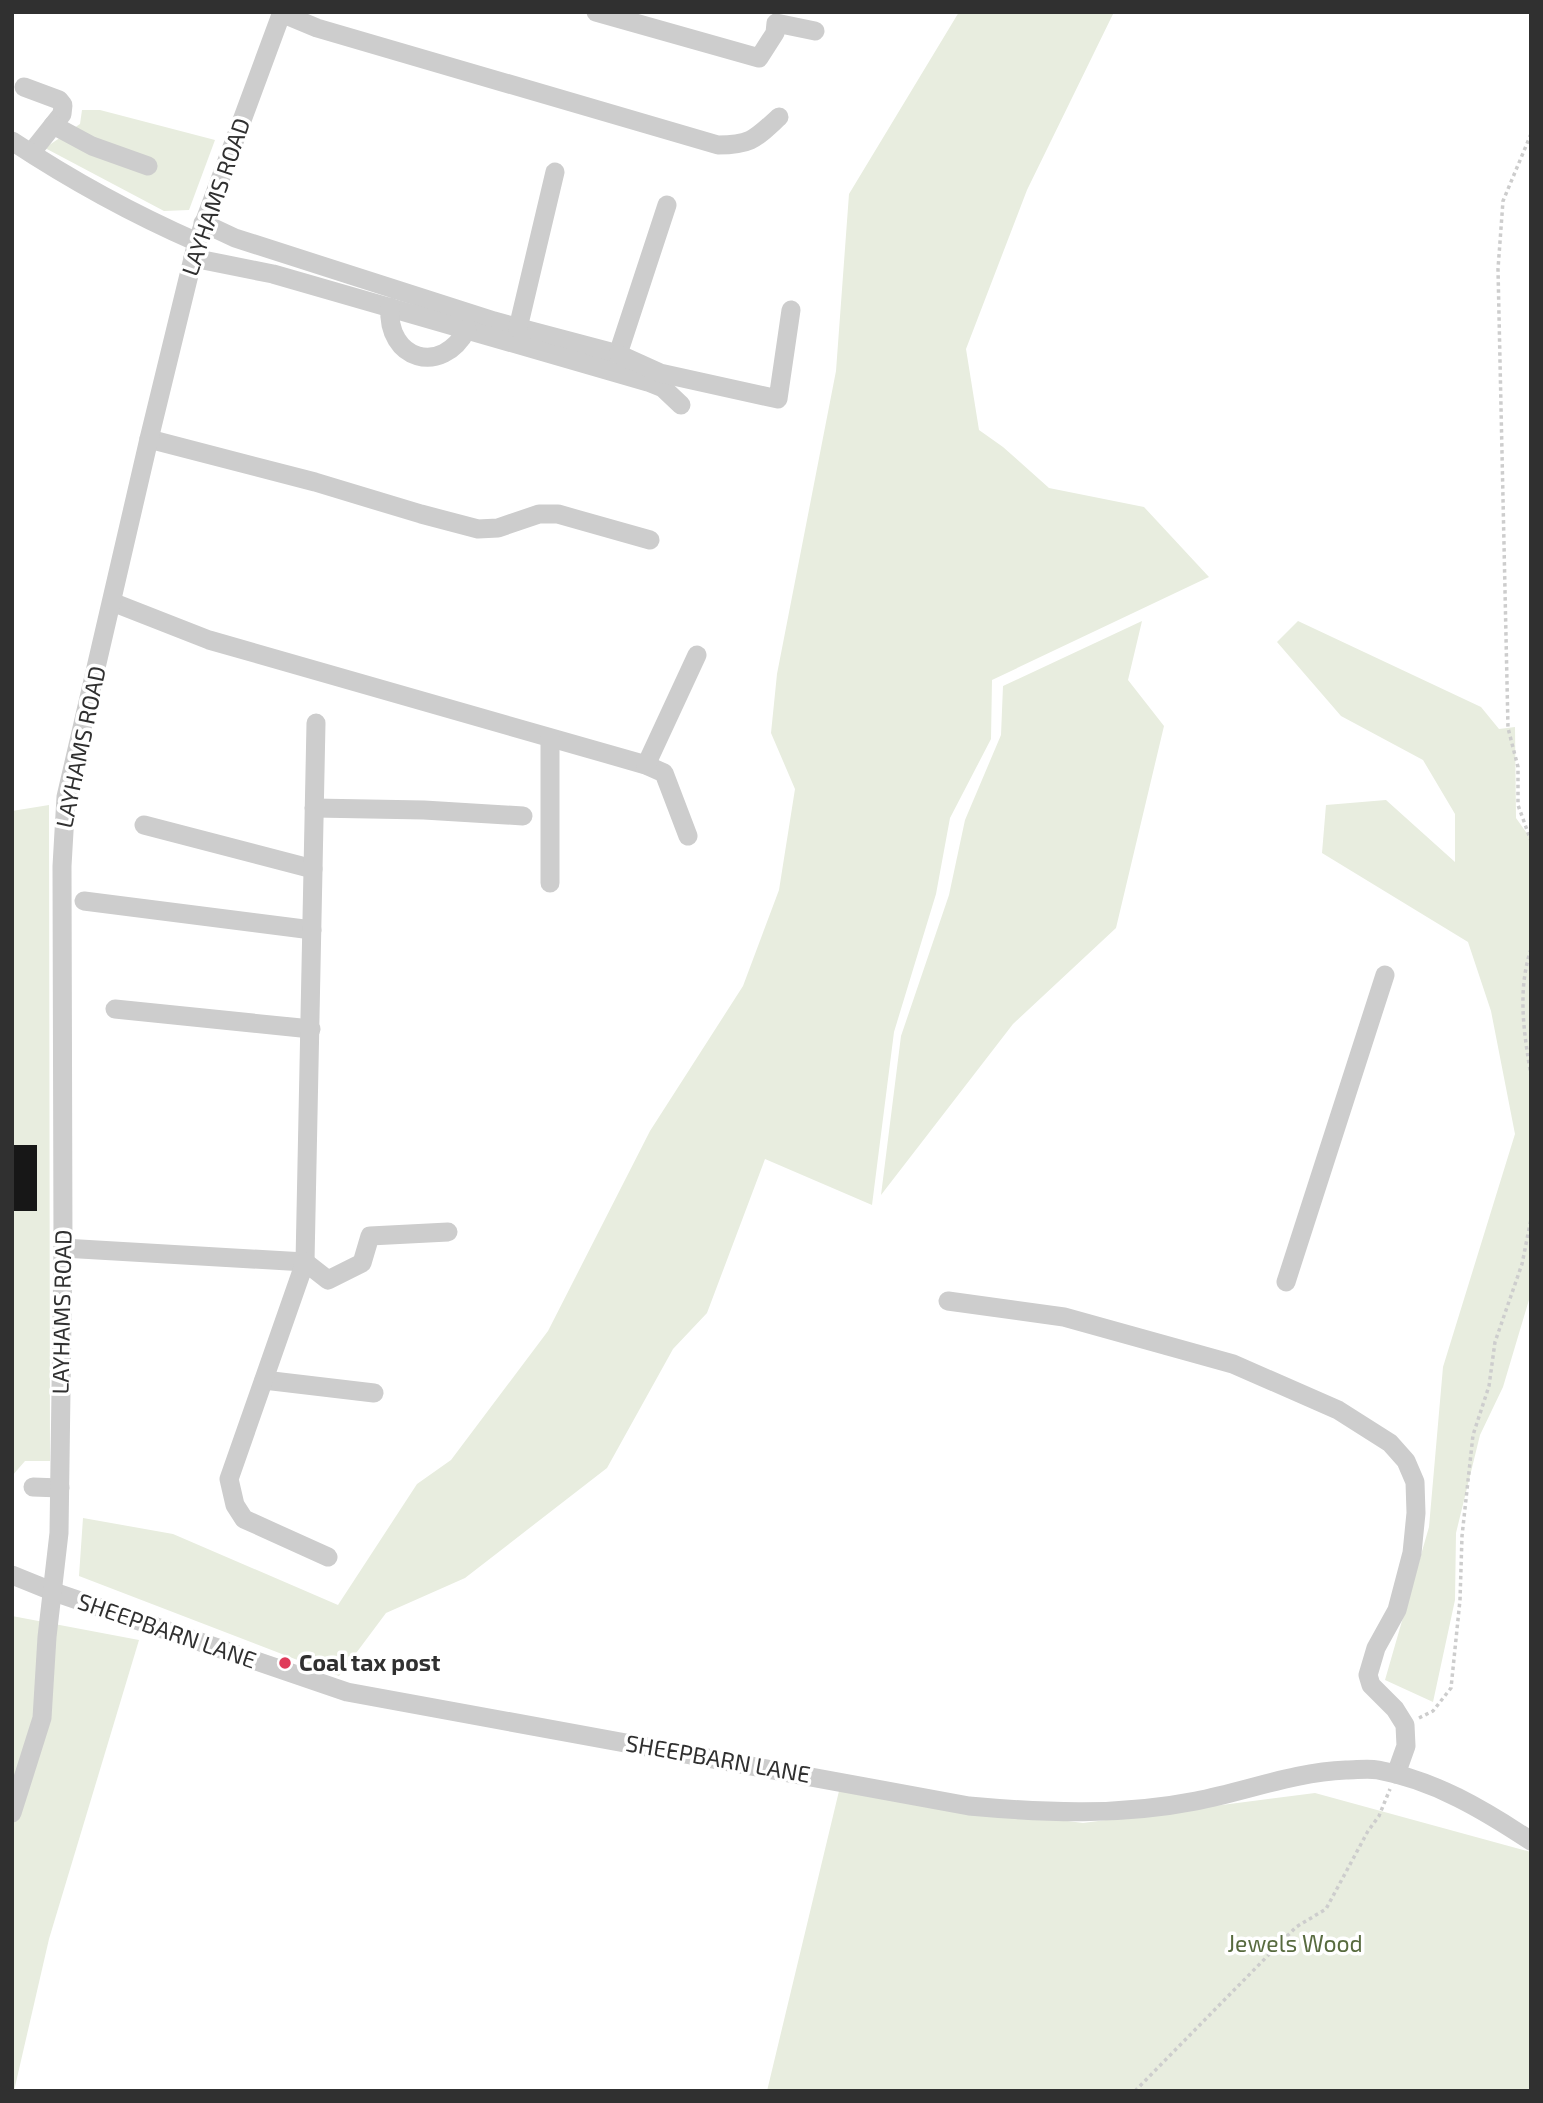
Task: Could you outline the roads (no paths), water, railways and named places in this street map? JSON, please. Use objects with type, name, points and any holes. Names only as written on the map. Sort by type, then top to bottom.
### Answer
[{"type":"street","points":[[596,12],[760,58],[775,33],[776,23],[815,30]]},
{"type":"street","points":[[282,13],[317,28],[718,145],[734,145],[753,140],[779,117]]},
{"type":"street","name":"LAYHAMS ROAD","points":[[12,1814],[43,1718],[60,1488],[63,1248],[61,922],[65,811],[69,782],[198,241],[282,13]]},
{"type":"street","points":[[24,87],[59,100],[62,106],[62,114],[31,153]]},
{"type":"street","points":[[52,125],[92,146],[148,166]]},
{"type":"street","points":[[12,141],[147,220],[272,274],[648,382],[663,388],[681,405]]},
{"type":"street","points":[[518,328],[555,172]]},
{"type":"street","points":[[618,354],[667,205]]},
{"type":"street","points":[[198,241],[235,238],[518,328],[618,354],[660,373],[778,400],[791,310]]},
{"type":"street","points":[[390,306],[390,331],[404,349],[416,355],[430,358],[443,355],[455,348],[467,329]]},
{"type":"street","points":[[149,439],[315,482],[478,529],[498,528],[539,514],[558,514],[650,540]]},
{"type":"street","points":[[112,602],[209,640],[646,765],[664,774],[688,836]]},
{"type":"street","points":[[646,765],[697,655]]},
{"type":"street","points":[[316,723],[305,1262],[229,1479],[235,1505],[244,1519],[328,1557]]},
{"type":"street","points":[[550,738],[550,883]]},
{"type":"street","points":[[314,808],[424,810],[523,816]]},
{"type":"street","points":[[144,825],[313,869]]},
{"type":"street","points":[[84,901],[312,930]]},
{"type":"street","points":[[1286,1282],[1385,975]]},
{"type":"street","points":[[115,1009],[310,1029]]},
{"type":"street","points":[[63,1248],[305,1262],[328,1280],[362,1263],[370,1236],[448,1232]]},
{"type":"street","points":[[947,1301],[1064,1317],[1233,1364],[1338,1409],[1390,1443],[1406,1461],[1415,1482],[1416,1513],[1412,1553],[1397,1610],[1376,1648],[1368,1675],[1371,1685],[1395,1709],[1405,1725],[1406,1746],[1396,1774]]},
{"type":"street","points":[[264,1380],[374,1393]]},
{"type":"street","points":[[33,1487],[60,1488]]},
{"type":"street","name":"SHEEPBARN LANE","points":[[12,1575],[54,1592],[347,1692],[969,1806],[1083,1813],[1140,1809],[1196,1801],[1317,1771],[1375,1769],[1396,1774],[1478,1806],[1531,1841]]},
{"type":"place","name":"Coal tax post","points":[[285,1663]]},
{"type":"park label","name":"Jewels Wood","points":[[1295,1944]]}]
